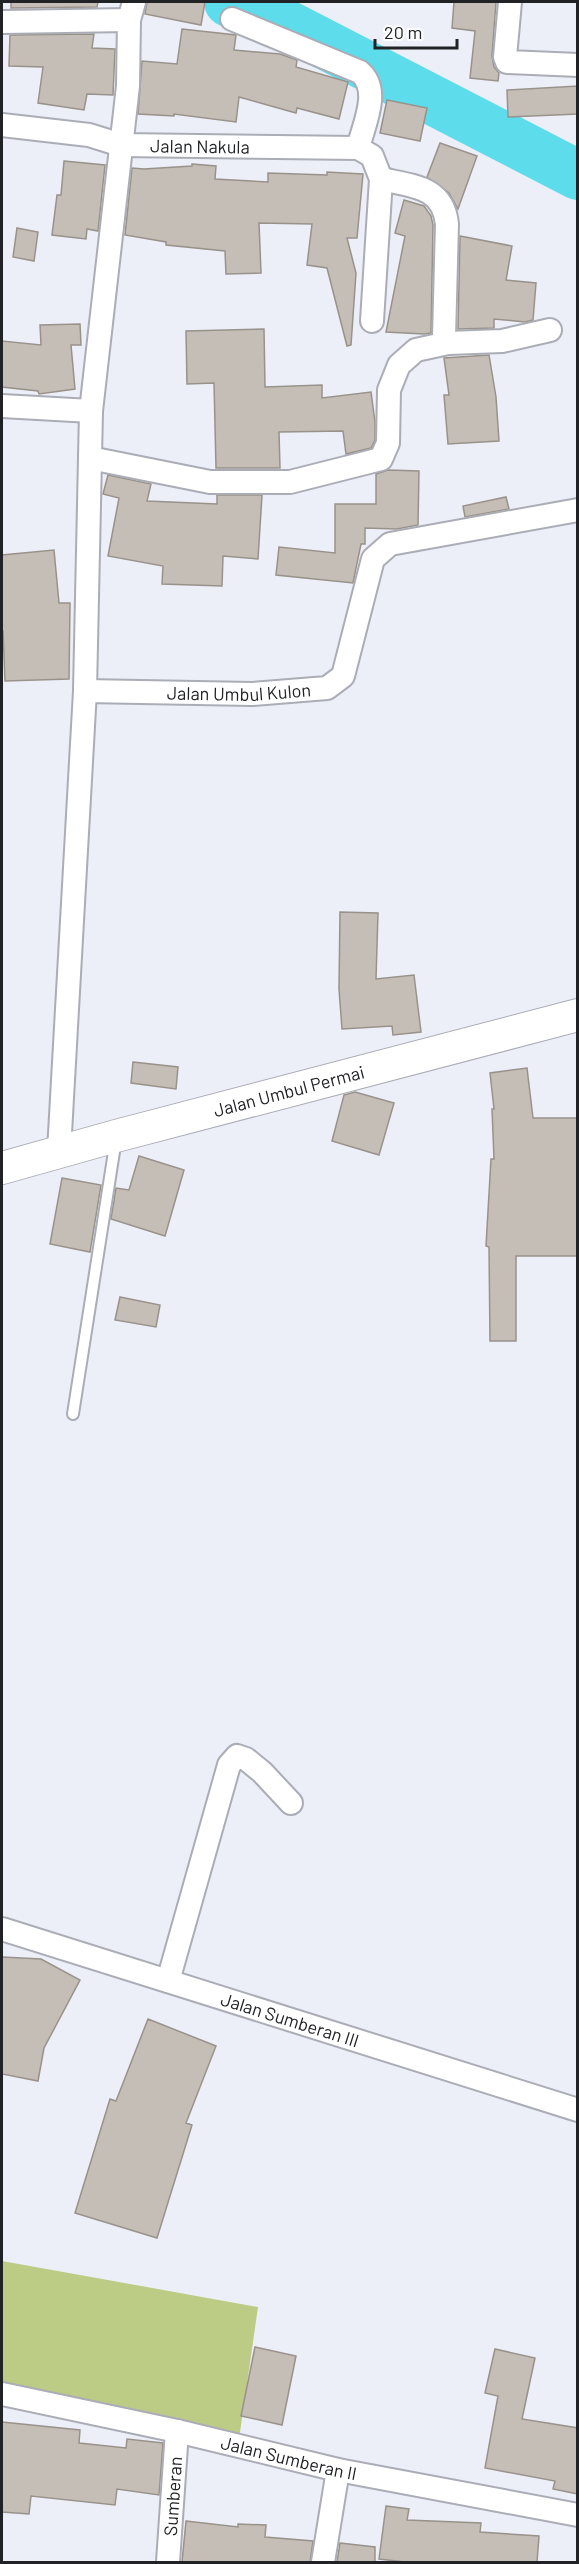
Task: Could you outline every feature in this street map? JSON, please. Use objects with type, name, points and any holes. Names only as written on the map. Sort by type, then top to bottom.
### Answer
[{"type":"main road","name":"Jalan Umbul Permai","points":[[2,1168],[578,1015]]},
{"type":"street","points":[[510,2],[505,57],[507,62],[578,65]]},
{"type":"street","points":[[2,22],[132,11],[128,86],[91,411],[86,691],[59,1151]]},
{"type":"street","points":[[232,20],[360,72],[368,79],[371,91],[358,148],[372,156],[381,179],[372,321]]},
{"type":"street","name":"Jalan Nakula","points":[[2,125],[89,135],[121,145],[358,148]]},
{"type":"street","points":[[381,179],[429,191],[438,200],[446,216],[444,337],[448,343]]},
{"type":"street","points":[[90,458],[210,482],[290,482],[381,459],[388,443],[389,390],[399,365],[416,350],[448,343],[502,341],[550,330]]},
{"type":"street","points":[[2,406],[91,411]]},
{"type":"street","name":"Jalan Umbul Kulon","points":[[86,691],[252,694],[327,688],[343,676],[373,559],[390,544],[578,510]]},
{"type":"street","points":[[168,1981],[229,1765],[237,1756],[246,1760],[291,1803]]},
{"type":"street","name":"Jalan Sumberan III","points":[[2,1929],[578,2110]]},
{"type":"street","name":"Jalan Sumberan II","points":[[2,2394],[177,2431],[338,2470],[578,2515]]},
{"type":"street","name":"Sumberan","points":[[168,2562],[177,2431]]},
{"type":"street","points":[[323,2562],[338,2470]]},
{"type":"lane","points":[[73,1414],[116,1136]]},
{"type":"green space","points":[[2,2261],[258,2307],[238,2446],[2,2391]]},
{"type":"building","points":[[11,2],[98,2],[97,7],[11,8]]},
{"type":"building","points":[[147,2],[205,2],[201,25],[145,14]]},
{"type":"building","points":[[454,2],[496,2],[492,56],[494,67],[499,73],[498,81],[470,78],[475,31],[452,28]]},
{"type":"building","points":[[182,29],[236,35],[234,50],[280,54],[297,60],[296,67],[348,82],[339,119],[297,108],[296,113],[239,97],[236,122],[174,114],[174,116],[138,114],[142,61],[177,64]]},
{"type":"building","points":[[94,34],[92,48],[115,49],[113,95],[87,94],[84,110],[38,103],[43,67],[9,66],[10,35]]},
{"type":"building","points":[[578,86],[578,114],[508,117],[507,90]]},
{"type":"building","points":[[387,100],[427,108],[420,141],[380,133]]},
{"type":"building","points":[[440,143],[477,156],[458,209],[449,193],[427,177]]},
{"type":"building","points":[[64,161],[105,165],[98,231],[87,229],[86,239],[52,235],[57,195],[61,195]]},
{"type":"building","points":[[192,164],[216,166],[215,179],[268,182],[268,173],[363,174],[357,238],[347,238],[356,273],[351,345],[347,346],[327,268],[307,265],[312,224],[259,223],[261,273],[226,274],[225,251],[166,245],[166,242],[125,235],[132,168],[192,166]]},
{"type":"building","points":[[404,200],[424,206],[431,216],[433,225],[431,333],[386,332],[405,236],[395,233]]},
{"type":"building","points":[[17,228],[38,232],[34,261],[13,257]]},
{"type":"building","points":[[460,236],[512,246],[506,280],[536,283],[533,320],[525,322],[494,319],[494,328],[458,329]]},
{"type":"building","points":[[80,324],[81,345],[71,345],[75,389],[39,394],[38,391],[2,387],[2,341],[41,345],[40,325]]},
{"type":"building","points":[[264,329],[265,387],[322,385],[322,398],[371,392],[375,440],[371,448],[346,454],[343,431],[279,432],[280,468],[216,468],[214,383],[187,384],[186,331]]},
{"type":"building","points":[[489,355],[496,397],[499,441],[448,444],[444,395],[449,395],[444,358]]},
{"type":"building","points":[[388,470],[419,471],[418,525],[397,529],[365,528],[365,544],[361,544],[353,583],[276,575],[279,547],[335,553],[335,504],[376,504],[376,474]]},
{"type":"building","points":[[108,475],[151,484],[147,501],[217,504],[217,495],[262,495],[258,559],[223,556],[222,586],[162,584],[163,566],[108,556],[119,498],[103,494]]},
{"type":"building","points":[[506,497],[509,509],[465,517],[463,506]]},
{"type":"building","points":[[54,550],[59,603],[70,603],[69,679],[5,681],[2,631],[2,555]]},
{"type":"building","points":[[340,912],[378,913],[376,979],[414,975],[421,1032],[393,1035],[392,1026],[342,1029],[339,989]]},
{"type":"building","points":[[133,1062],[178,1067],[176,1089],[131,1083]]},
{"type":"building","points":[[527,1068],[533,1118],[578,1118],[578,1256],[516,1256],[516,1341],[490,1341],[489,1247],[486,1246],[491,1159],[494,1159],[492,1109],[494,1109],[490,1073]]},
{"type":"building","points":[[355,1092],[394,1103],[379,1155],[332,1141],[344,1095]]},
{"type":"building","points":[[139,1156],[184,1170],[165,1236],[111,1219],[116,1188],[129,1190]]},
{"type":"building","points":[[62,1178],[101,1185],[90,1252],[50,1244]]},
{"type":"building","points":[[120,1297],[160,1305],[156,1327],[115,1320]]},
{"type":"building","points":[[2,1957],[41,1959],[80,1980],[44,2048],[38,2081],[2,2074]]},
{"type":"building","points":[[148,2019],[216,2046],[186,2123],[192,2125],[157,2238],[75,2213],[110,2099],[116,2101]]},
{"type":"building","points":[[255,2347],[296,2356],[282,2425],[241,2416]]},
{"type":"building","points":[[495,2349],[535,2358],[522,2419],[578,2428],[578,2494],[553,2489],[555,2481],[485,2468],[498,2396],[485,2393]]},
{"type":"building","points":[[2,2422],[80,2430],[79,2443],[126,2448],[127,2439],[163,2443],[159,2495],[117,2489],[115,2505],[31,2496],[29,2514],[2,2512]]},
{"type":"building","points":[[386,2506],[409,2509],[407,2520],[481,2523],[480,2532],[539,2536],[537,2562],[405,2562],[379,2559]]},
{"type":"building","points":[[186,2521],[238,2527],[238,2524],[266,2525],[265,2537],[313,2541],[310,2562],[182,2562]]},
{"type":"building","points":[[340,2543],[375,2547],[375,2562],[337,2562]]},
{"type":"waterway","points":[[229,2],[291,27],[578,175]]}]
